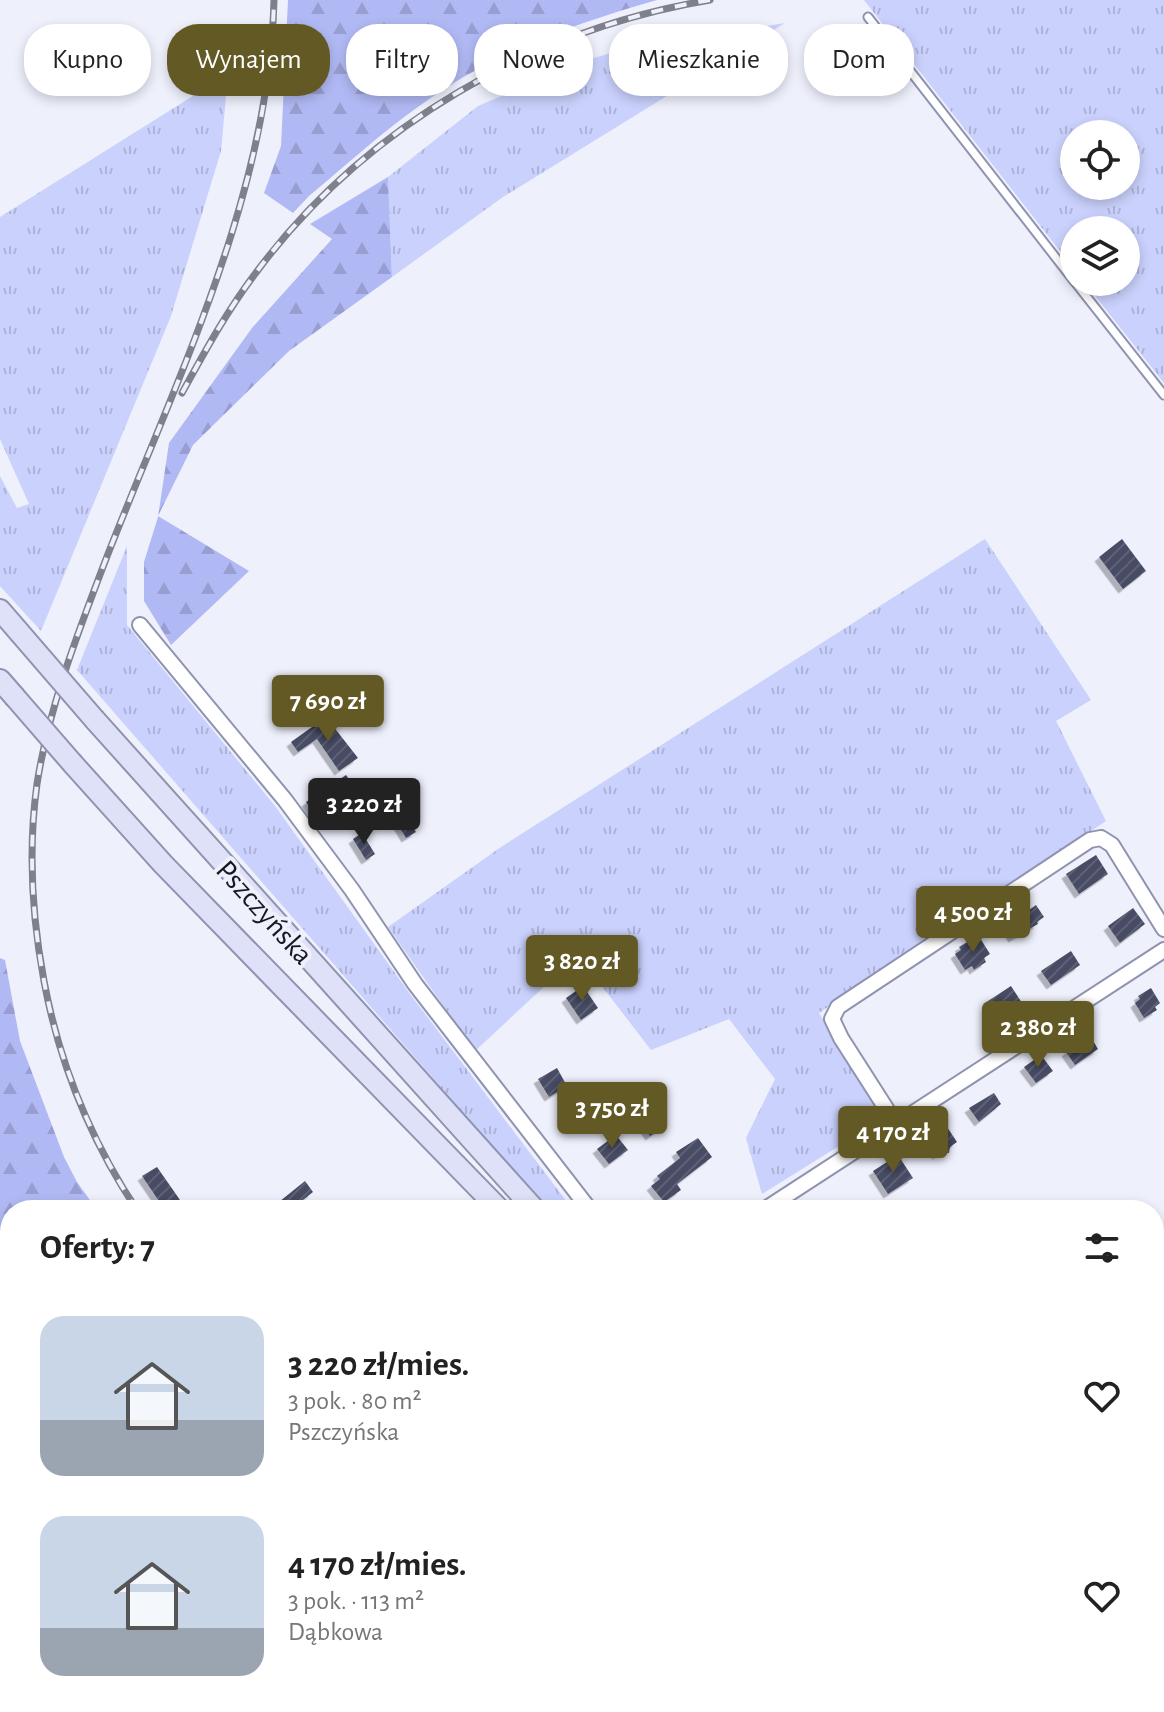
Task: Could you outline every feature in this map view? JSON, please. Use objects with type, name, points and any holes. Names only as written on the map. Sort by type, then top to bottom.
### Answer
[{"type":"main road","name":"Pszczyńska","points":[[0,610],[526,1200]]},
{"type":"main road","name":"Pszczyńska","points":[[7,688],[163,864],[490,1200]]},
{"type":"street","points":[[140,625],[285,800],[352,890],[415,984],[582,1200]]},
{"type":"street","points":[[896,1124],[841,1038],[832,1019],[838,1007],[1090,840],[1101,838],[1112,845],[1164,929]]},
{"type":"street","points":[[779,1200],[1164,950]]},
{"type":"lane","points":[[868,17],[1060,262]]},
{"type":"lane","points":[[1087,296],[1164,395]]},
{"type":"green space","points":[[288,0],[657,0],[580,24],[474,24],[474,70],[458,80],[458,24],[346,24],[346,96],[434,96],[390,128],[293,213],[264,193],[281,146],[283,96],[330,96],[330,24],[287,24]]},
{"type":"green space","points":[[864,0],[1164,0],[1164,383],[1095,296],[1140,296],[1140,216],[1060,216],[1060,251],[914,64],[914,24],[883,24]]},
{"type":"green space","points":[[609,54],[609,96],[667,96],[503,197],[392,277],[388,177],[478,106],[501,96],[593,96],[593,58]]},
{"type":"green space","points":[[193,96],[226,96],[221,151],[171,316],[41,631],[0,586],[0,476],[17,508],[29,504],[0,439],[0,217]]},
{"type":"green space","points":[[388,177],[392,277],[289,351],[193,445],[158,516],[169,443],[252,328],[332,239],[310,224]]},
{"type":"green space","points":[[158,516],[249,571],[171,645],[144,601],[144,562]]},
{"type":"green space","points":[[985,539],[1091,700],[1056,721],[1106,821],[819,1013],[884,1118],[762,1194],[746,1138],[775,1079],[729,1019],[651,1050],[578,955],[475,1051],[388,927],[501,847]]},
{"type":"green space","points":[[127,546],[127,625],[275,806],[410,994],[565,1200],[539,1200],[77,670]]},
{"type":"green space","points":[[0,958],[5,960],[20,1041],[64,1157],[90,1200],[0,1200]]},
{"type":"building","points":[[1122,539],[1146,571],[1123,589],[1099,557]]},
{"type":"building","points":[[326,717],[358,758],[339,771],[317,739],[298,752],[291,742]]},
{"type":"building","points":[[346,775],[359,793],[318,820],[306,802]]},
{"type":"building","points":[[404,812],[416,832],[406,838],[394,818]]},
{"type":"building","points":[[362,833],[375,854],[366,860],[353,839]]},
{"type":"building","points":[[1096,855],[1108,874],[1079,894],[1066,874]]},
{"type":"building","points":[[1036,905],[1044,917],[1038,924],[1013,938],[1002,921],[1026,906],[1029,910]]},
{"type":"building","points":[[1133,908],[1145,924],[1120,943],[1108,926]]},
{"type":"building","points":[[980,938],[990,954],[984,958],[986,962],[974,970],[972,966],[965,970],[955,954],[961,950],[959,947]]},
{"type":"building","points":[[1071,951],[1080,965],[1051,985],[1041,971]]},
{"type":"building","points":[[583,986],[598,1008],[581,1020],[566,998]]},
{"type":"building","points":[[1011,986],[1024,1006],[1000,1021],[988,1001]]},
{"type":"building","points":[[1151,988],[1160,1003],[1155,1007],[1157,1010],[1144,1018],[1135,1003],[1140,999],[1138,996]]},
{"type":"building","points":[[1090,1036],[1098,1049],[1075,1065],[1066,1052]]},
{"type":"building","points":[[1041,1055],[1053,1071],[1036,1083],[1024,1067]]},
{"type":"building","points":[[557,1068],[567,1086],[549,1097],[538,1079]]},
{"type":"building","points":[[601,1091],[614,1110],[596,1122],[583,1102]]},
{"type":"building","points":[[994,1093],[1001,1104],[979,1122],[969,1108]]},
{"type":"building","points":[[653,1107],[666,1125],[650,1136],[638,1118]]},
{"type":"building","points":[[945,1124],[957,1142],[950,1147],[949,1153],[937,1155],[925,1137]]},
{"type":"building","points":[[616,1135],[628,1150],[609,1164],[597,1149]]},
{"type":"building","points":[[698,1138],[712,1157],[677,1184],[681,1190],[662,1200],[651,1186],[660,1179],[657,1176],[680,1158],[676,1152]]},
{"type":"building","points":[[898,1155],[913,1178],[888,1194],[873,1171]]},
{"type":"building","points":[[157,1167],[180,1200],[158,1200],[142,1176]]},
{"type":"building","points":[[305,1181],[313,1192],[303,1200],[281,1200]]},
{"type":"railway","points":[[130,1200],[91,1129],[68,1071],[50,1011],[34,908],[34,809],[49,726],[75,642],[189,355],[237,216],[255,145],[268,73],[274,0]]},
{"type":"railway","points":[[182,393],[227,315],[258,270],[301,219],[349,172],[402,129],[458,92],[518,60],[580,34],[644,14],[710,0]]}]
